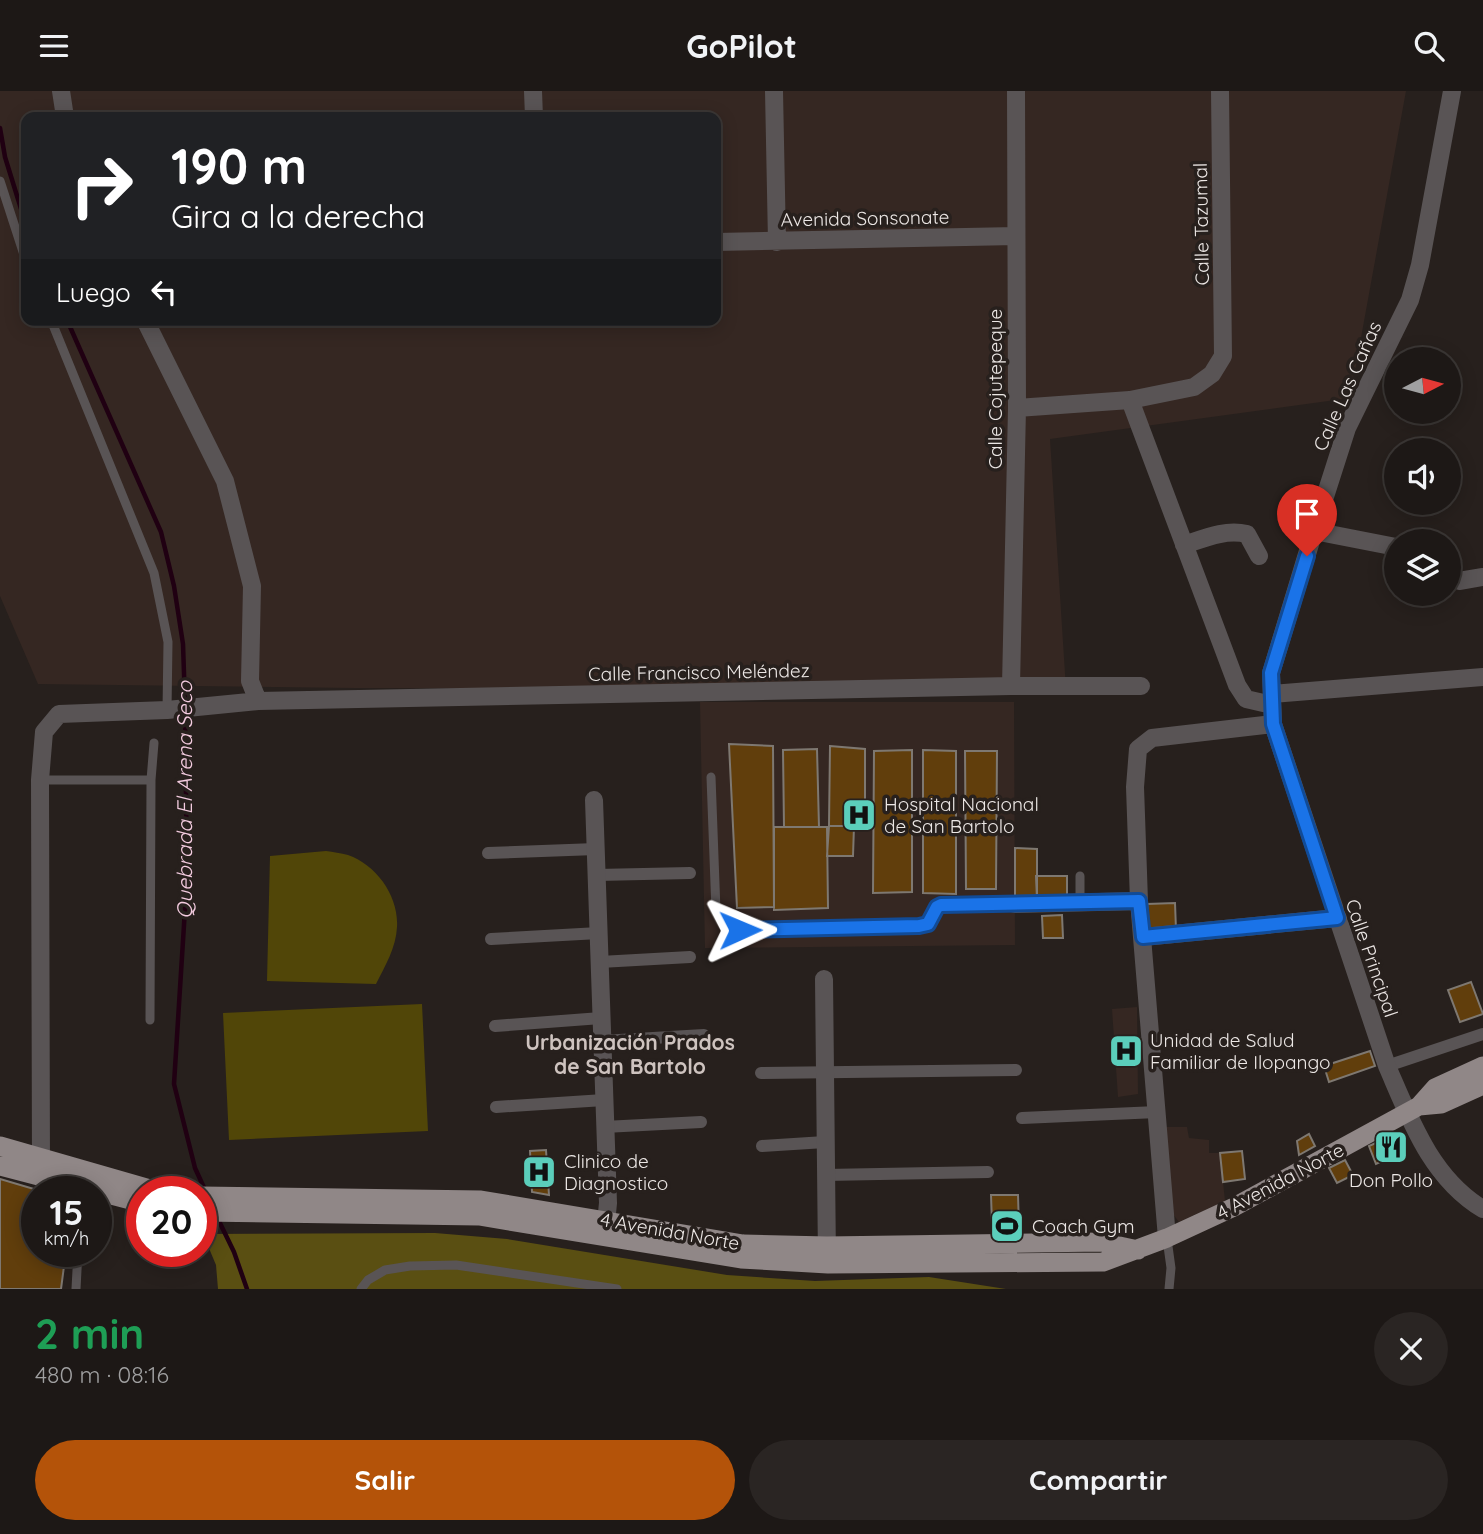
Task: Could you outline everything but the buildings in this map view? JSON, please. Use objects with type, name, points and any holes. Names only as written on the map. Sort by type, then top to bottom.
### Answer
[{"type":"main road","points":[[1413,1109],[1435,1089],[1483,1066]]},
{"type":"main road","points":[[1413,1109],[1441,1104],[1483,1085]]},
{"type":"main road","name":"4 Avenida Norte","points":[[217,1206],[481,1200],[606,1228],[827,1255],[1101,1242],[1139,1250],[1234,1207],[1413,1109]]},
{"type":"main road","points":[[0,1146],[43,1157],[77,1176]]},
{"type":"main road","points":[[0,1166],[36,1176]]},
{"type":"street","points":[[61,91],[64,112]]},
{"type":"street","points":[[533,91],[534,112]]},
{"type":"street","points":[[774,91],[777,242]]},
{"type":"street","name":"Calle Cojutepeque","points":[[1011,687],[1017,408],[1016,91]]},
{"type":"street","name":"Calle Tazumal","points":[[1130,400],[1194,387],[1212,374],[1223,356],[1220,91]]},
{"type":"street","name":"Calle Las Cañas","points":[[1272,700],[1271,673],[1347,428],[1410,300],[1435,191],[1452,91]]},
{"type":"street","name":"Avenida Sonsonate","points":[[721,242],[1016,236]]},
{"type":"street","points":[[148,326],[225,481],[252,586],[250,681],[258,701]]},
{"type":"street","points":[[1017,408],[1130,400],[1237,685],[1247,699],[1272,700],[1483,677]]},
{"type":"street","points":[[1314,531],[1384,545]]},
{"type":"street","points":[[1184,545],[1225,532],[1236,532],[1247,534],[1259,556]]},
{"type":"street","points":[[1461,580],[1483,577]]},
{"type":"street","name":"Calle Francisco Meléndez","points":[[40,780],[44,732],[59,713],[171,710],[258,701],[1141,687]]},
{"type":"street","name":"Calle Principal","points":[[1272,700],[1273,724],[1387,1066],[1413,1109],[1435,1167],[1471,1202],[1483,1209]]},
{"type":"street","points":[[1167,1238],[1139,901],[1135,787],[1138,749],[1152,738],[1273,724]]},
{"type":"street","points":[[40,780],[43,1157],[40,1176]]},
{"type":"street","points":[[594,800],[606,1228]]},
{"type":"street","points":[[488,853],[596,849]]},
{"type":"street","points":[[597,875],[690,873]]},
{"type":"street","points":[[1015,904],[1139,901]]},
{"type":"street","points":[[1143,937],[1337,918]]},
{"type":"street","points":[[491,939],[599,933]]},
{"type":"street","points":[[600,962],[690,957]]},
{"type":"street","points":[[824,979],[827,1255]]},
{"type":"street","points":[[495,1026],[601,1018]]},
{"type":"street","points":[[1387,1066],[1483,1034]]},
{"type":"street","points":[[602,1041],[704,1035]]},
{"type":"street","points":[[761,1073],[1016,1070]]},
{"type":"street","points":[[496,1107],[604,1100]]},
{"type":"street","points":[[1022,1118],[1157,1112]]},
{"type":"street","points":[[604,1127],[701,1122]]},
{"type":"street","points":[[762,1146],[825,1142]]},
{"type":"street","points":[[825,1175],[988,1172]]},
{"type":"lane","points":[[0,181],[21,249]]},
{"type":"lane","points":[[53,326],[154,573],[168,642],[171,710]]},
{"type":"lane","points":[[150,1020],[151,780],[154,743]]},
{"type":"lane","points":[[711,777],[716,911],[726,925],[733,928],[919,926],[928,924],[937,907],[941,905],[1015,904]]},
{"type":"lane","points":[[40,780],[151,780]]},
{"type":"lane","points":[[1080,876],[1080,902]]},
{"type":"lane","points":[[1167,1238],[1171,1268],[1169,1289]]},
{"type":"lane","points":[[361,1289],[368,1280],[385,1270],[410,1266],[456,1265],[617,1289]]},
{"type":"lane","points":[[76,1289],[77,1267]]},
{"type":"shaded area","points":[[0,91],[1406,91],[1350,398],[1050,439],[1066,689],[354,688],[38,684],[0,596]]},
{"type":"shaded area","name":"Hospital Nacional de San Bartolo","points":[[700,702],[1014,702],[1015,945],[705,948]]},
{"type":"shaded area","points":[[326,851],[359,860],[384,883],[397,916],[395,942],[390,957],[376,984],[267,981],[270,856]]},
{"type":"shaded area","points":[[422,1004],[428,1131],[229,1140],[223,1013]]},
{"type":"shaded area","name":"Unidad de Salud Familiar de Ilopango","points":[[1137,1007],[1138,1094],[1118,1097],[1112,1009]]},
{"type":"shaded area","points":[[1163,1127],[1187,1127],[1189,1138],[1209,1140],[1209,1153],[1220,1153],[1225,1201],[1179,1222],[1170,1210]]},
{"type":"shaded area","points":[[435,1233],[507,1239],[727,1275],[815,1281],[929,1277],[1006,1289],[218,1289],[217,1234]]},
{"type":"waterway","name":"Quebrada El Arena Seco","points":[[0,128],[5,157],[21,209]]},
{"type":"waterway","name":"Quebrada El Arena Seco","points":[[70,326],[161,532],[174,586],[183,644],[185,703]]},
{"type":"waterway","name":"Quebrada El Arena Seco","points":[[185,712],[187,877],[174,1084],[199,1176]]},
{"type":"waterway","name":"Quebrada El Arena Seco","points":[[218,1219],[234,1252],[247,1289]]},
{"type":"place","name":"Hospital Nacional de San Bartolo","points":[[859,815]]},
{"type":"place","name":"Unidad de Salud Familiar de Ilopango","points":[[1126,1051]]},
{"type":"place","name":"Don Pollo","points":[[1391,1147]]},
{"type":"place","name":"Clinico de Diagnostico","points":[[539,1172]]},
{"type":"place","name":"Coach Gym","points":[[1007,1226]]},
{"type":"district","name":"Urbanización Prados de San Bartolo","points":[[630,1054]]},
{"type":"route","points":[[740,930],[925,926],[941,905],[1139,901],[1143,937],[1337,918],[1273,724],[1271,673],[1307,556]]}]
